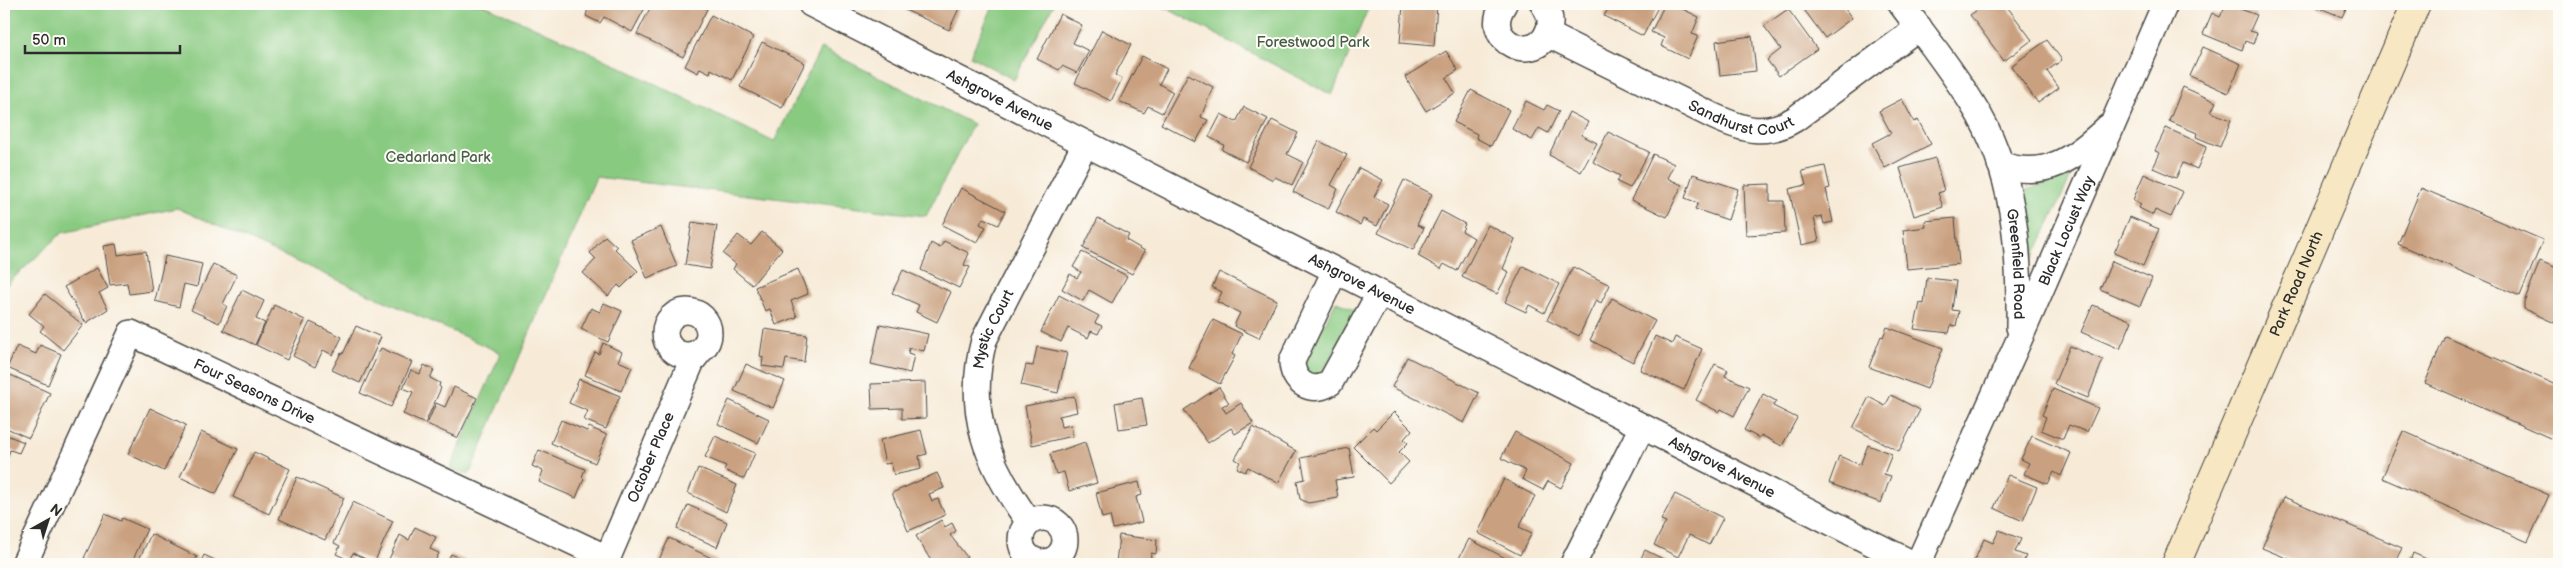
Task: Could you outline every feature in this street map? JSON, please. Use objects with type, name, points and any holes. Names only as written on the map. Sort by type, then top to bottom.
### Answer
[{"type":"main road","name":"Park Road North","points":[[2176,564],[2416,4]]},
{"type":"street","name":"Ashgrove Avenue","points":[[811,4],[842,11],[1085,144],[1913,564]]},
{"type":"street","points":[[1504,4],[1497,20],[1498,29],[1508,43],[1516,47],[1534,46],[1547,34],[1550,17],[1543,4]]},
{"type":"street","name":"Greenfield Road","points":[[1901,4],[1973,104],[1991,139],[2010,198],[2019,251],[2019,340],[1918,564]]},
{"type":"street","name":"Black Locust Way","points":[[2019,340],[2165,4]]},
{"type":"street","name":"Sandhurst Court","points":[[1547,34],[1715,118],[1740,128],[1763,132],[1786,125],[1800,116],[1918,27]]},
{"type":"street","name":"Black Locust Way","points":[[2000,164],[2015,170],[2031,171],[2058,164],[2082,149],[2114,122]]},
{"type":"street","name":"Mystic Court","points":[[1029,522],[993,463],[983,438],[977,412],[978,365],[984,340],[1085,144]]},
{"type":"street","points":[[1335,271],[1292,361],[1294,374],[1304,385],[1318,388],[1330,383],[1378,294]]},
{"type":"street","name":"Four Seasons Drive","points":[[24,564],[131,333],[606,561]]},
{"type":"street","name":"October Place","points":[[606,561],[692,361],[700,351]]},
{"type":"street","points":[[1573,564],[1642,427]]},
{"type":"green space","name":"Cedarland Park","points":[[4,4],[482,4],[586,50],[774,142],[821,48],[973,124],[926,216],[596,177],[469,475],[450,468],[501,353],[177,208],[62,233],[4,287]]},
{"type":"green space","points":[[994,4],[1054,4],[1014,80],[970,56]]},
{"type":"green space","name":"Forestwood Park","points":[[1158,4],[1370,4],[1332,95]]},
{"type":"green space","points":[[2069,175],[2071,176],[2033,259],[2024,191]]},
{"type":"green space","points":[[1336,301],[1356,311],[1321,375],[1310,377],[1304,365]]},
{"type":"building","points":[[589,4],[647,4],[632,32],[604,17],[600,23],[586,16]]},
{"type":"building","points":[[652,4],[696,4],[707,9],[683,57],[637,34]]},
{"type":"building","points":[[908,4],[961,4],[949,30],[905,10]]},
{"type":"building","points":[[1403,4],[1437,4],[1434,46],[1400,43]]},
{"type":"building","points":[[1611,4],[1659,5],[1643,36],[1604,16]]},
{"type":"building","points":[[1665,4],[1672,4],[1699,17],[1692,34],[1698,36],[1688,59],[1661,46],[1664,38],[1651,32]]},
{"type":"building","points":[[1800,4],[1841,4],[1852,18],[1825,38]]},
{"type":"building","points":[[1986,4],[2005,4],[2032,40],[2004,61],[1970,15]]},
{"type":"building","points":[[2226,4],[2257,15],[2250,31],[2257,33],[2253,44],[2245,41],[2242,50],[2203,34],[2212,13],[2220,17]]},
{"type":"building","points":[[2316,4],[2348,4],[2342,17],[2315,6]]},
{"type":"building","points":[[1788,9],[1817,49],[1779,76],[1767,60],[1781,49],[1764,26]]},
{"type":"building","points":[[1060,14],[1082,25],[1073,43],[1089,51],[1077,73],[1062,66],[1059,70],[1037,59]]},
{"type":"building","points":[[711,15],[753,37],[732,80],[711,69],[710,73],[700,68],[698,73],[685,66]]},
{"type":"building","points":[[1102,30],[1131,45],[1115,75],[1122,79],[1111,101],[1075,83]]},
{"type":"building","points":[[1752,36],[1756,71],[1720,75],[1716,41]]},
{"type":"building","points":[[2047,40],[2062,60],[2047,71],[2059,88],[2038,103],[2011,66]]},
{"type":"building","points":[[762,42],[805,63],[782,108],[740,87]]},
{"type":"building","points":[[2203,47],[2241,64],[2228,93],[2190,76]]},
{"type":"building","points":[[1446,51],[1458,70],[1446,78],[1455,93],[1426,111],[1405,77]]},
{"type":"building","points":[[1142,56],[1167,69],[1159,84],[1173,92],[1162,113],[1148,106],[1144,113],[1119,101]]},
{"type":"building","points":[[1188,74],[1213,87],[1201,117],[1208,120],[1196,142],[1161,124]]},
{"type":"building","points":[[2183,87],[2216,102],[2211,112],[2231,120],[2220,147],[2196,137],[2197,133],[2169,121]]},
{"type":"building","points":[[1471,90],[1509,110],[1491,146],[1476,138],[1477,134],[1454,122]]},
{"type":"building","points":[[1902,99],[1914,122],[1918,120],[1931,144],[1885,168],[1872,143],[1891,133],[1879,111]]},
{"type":"building","points":[[1526,101],[1544,110],[1547,105],[1559,111],[1548,133],[1539,128],[1532,140],[1512,129]]},
{"type":"building","points":[[1244,107],[1268,119],[1246,162],[1222,150],[1224,145],[1209,137],[1221,114],[1236,122]]},
{"type":"building","points":[[1569,112],[1588,122],[1581,135],[1597,143],[1581,172],[1549,155]]},
{"type":"building","points":[[1272,120],[1298,133],[1287,154],[1303,162],[1292,185],[1275,177],[1273,180],[1248,167]]},
{"type":"building","points":[[2166,128],[2207,146],[2197,169],[2183,163],[2176,178],[2153,168],[2160,153],[2155,151]]},
{"type":"building","points":[[1608,132],[1649,152],[1630,188],[1617,182],[1620,176],[1593,162]]},
{"type":"building","points":[[1319,141],[1347,155],[1331,185],[1338,189],[1328,209],[1293,192]]},
{"type":"building","points":[[1653,154],[1674,164],[1667,178],[1682,185],[1667,217],[1631,200]]},
{"type":"building","points":[[1935,158],[1944,191],[1938,193],[1943,207],[1914,216],[1900,168]]},
{"type":"building","points":[[1825,166],[1830,188],[1826,189],[1833,222],[1824,224],[1822,216],[1814,218],[1819,241],[1801,245],[1789,189],[1806,185],[1802,171]]},
{"type":"building","points":[[1359,168],[1383,180],[1374,197],[1388,204],[1377,226],[1363,219],[1360,225],[1336,212]]},
{"type":"building","points":[[1693,174],[1738,189],[1728,220],[1695,209],[1698,203],[1685,198]]},
{"type":"building","points":[[2144,174],[2183,192],[2171,217],[2155,210],[2153,215],[2139,208],[2141,204],[2133,200]]},
{"type":"building","points":[[1404,180],[1432,194],[1417,225],[1424,228],[1413,250],[1378,233]]},
{"type":"building","points":[[1770,184],[1770,201],[1784,201],[1785,233],[1746,235],[1744,185]]},
{"type":"building","points":[[961,188],[1005,211],[998,225],[983,218],[980,224],[986,227],[977,243],[942,225]]},
{"type":"building","points":[[2421,188],[2543,240],[2520,296],[2398,244]]},
{"type":"building","points":[[1441,211],[1465,224],[1462,231],[1474,238],[1457,271],[1444,264],[1441,269],[1418,256]]},
{"type":"building","points":[[2130,217],[2159,229],[2143,266],[2114,253]]},
{"type":"building","points":[[1098,218],[1129,235],[1126,240],[1145,251],[1132,274],[1083,248]]},
{"type":"building","points":[[1955,218],[1959,264],[1907,269],[1903,230],[1926,227],[1925,221]]},
{"type":"building","points":[[692,222],[717,226],[710,269],[685,265]]},
{"type":"building","points":[[1488,225],[1515,239],[1503,269],[1509,272],[1497,294],[1462,277]]},
{"type":"building","points":[[661,227],[677,266],[647,278],[631,240]]},
{"type":"building","points":[[762,232],[782,249],[752,285],[733,269],[736,264],[723,254],[738,235],[751,245]]},
{"type":"building","points":[[605,236],[617,247],[615,249],[638,271],[621,288],[618,285],[608,296],[583,273],[596,259],[590,253]]},
{"type":"building","points":[[944,241],[969,253],[964,265],[970,267],[959,288],[921,270],[931,243],[940,248]]},
{"type":"building","points":[[116,244],[118,255],[146,251],[152,291],[129,294],[127,283],[110,285],[104,246]]},
{"type":"building","points":[[1082,252],[1127,276],[1112,303],[1089,290],[1083,301],[1062,289],[1070,274],[1077,278],[1081,272],[1073,267]]},
{"type":"building","points":[[165,256],[202,264],[197,287],[184,284],[179,307],[155,301]]},
{"type":"building","points":[[2112,261],[2152,278],[2140,306],[2100,289]]},
{"type":"building","points":[[2540,261],[2559,269],[2559,325],[2524,309],[2524,302]]},
{"type":"building","points":[[213,264],[237,275],[223,304],[227,306],[219,323],[191,310]]},
{"type":"building","points":[[1523,266],[1559,284],[1544,313],[1529,305],[1526,312],[1505,302]]},
{"type":"building","points":[[1573,267],[1610,285],[1601,303],[1596,300],[1579,336],[1547,320]]},
{"type":"building","points":[[97,268],[108,288],[99,293],[108,309],[86,323],[64,287]]},
{"type":"building","points":[[798,269],[808,294],[791,301],[797,317],[776,325],[770,309],[765,311],[755,287]]},
{"type":"building","points":[[903,270],[951,292],[937,322],[916,312],[919,305],[892,293]]},
{"type":"building","points":[[1219,272],[1277,300],[1259,338],[1234,326],[1240,313],[1217,302],[1222,292],[1212,287]]},
{"type":"building","points":[[1927,278],[1956,281],[1952,310],[1959,311],[1956,326],[1951,325],[1949,333],[1914,329],[1920,303],[1924,304]]},
{"type":"building","points":[[242,290],[264,301],[256,319],[265,323],[255,345],[223,330]]},
{"type":"building","points":[[45,294],[83,325],[63,350],[40,331],[44,326],[29,314]]},
{"type":"building","points":[[1059,295],[1099,316],[1095,323],[1102,326],[1098,334],[1091,331],[1088,338],[1068,328],[1061,342],[1041,332]]},
{"type":"building","points":[[1612,298],[1655,321],[1633,362],[1590,340]]},
{"type":"building","points":[[604,303],[622,311],[608,342],[581,329],[591,308],[600,312]]},
{"type":"building","points":[[274,305],[305,320],[287,360],[256,345]]},
{"type":"building","points":[[2093,305],[2132,321],[2120,349],[2081,332]]},
{"type":"building","points":[[1213,320],[1242,334],[1232,354],[1235,356],[1220,384],[1189,368]]},
{"type":"building","points":[[310,322],[342,337],[333,355],[323,350],[315,367],[293,356]]},
{"type":"building","points":[[880,324],[928,334],[924,351],[909,348],[908,353],[914,355],[910,373],[871,364]]},
{"type":"building","points":[[356,326],[381,337],[360,383],[332,370],[341,353],[343,354]]},
{"type":"building","points":[[1887,327],[1943,348],[1927,389],[1869,367],[1881,336],[1883,337]]},
{"type":"building","points":[[764,329],[807,335],[804,362],[786,359],[784,369],[762,366],[763,357],[760,356]]},
{"type":"building","points":[[1655,336],[1672,344],[1675,337],[1702,349],[1684,390],[1640,370]]},
{"type":"building","points":[[2445,336],[2559,386],[2559,442],[2425,383]]},
{"type":"building","points":[[603,343],[622,352],[618,361],[632,367],[621,391],[585,375],[595,352],[599,354]]},
{"type":"building","points":[[40,345],[61,354],[48,385],[7,368],[17,346],[36,354]]},
{"type":"building","points":[[2070,346],[2103,360],[2088,398],[2054,384]]},
{"type":"building","points":[[1037,347],[1067,353],[1058,393],[1021,385],[1026,365],[1033,366]]},
{"type":"building","points":[[381,348],[412,362],[391,407],[360,393]]},
{"type":"building","points":[[1407,357],[1479,393],[1464,423],[1392,387]]},
{"type":"building","points":[[746,364],[785,381],[773,408],[734,391]]},
{"type":"building","points":[[1715,364],[1728,370],[1725,376],[1749,387],[1734,416],[1721,409],[1719,412],[1696,400]]},
{"type":"building","points":[[424,365],[434,370],[430,378],[440,383],[439,386],[441,388],[425,424],[403,414],[413,392],[403,388],[411,370],[420,374]]},
{"type":"building","points":[[4,372],[50,393],[29,438],[4,427]]},
{"type":"building","points":[[579,379],[620,396],[606,429],[584,420],[588,411],[569,403]]},
{"type":"building","points":[[925,382],[926,418],[902,419],[902,408],[872,409],[871,384]]},
{"type":"building","points":[[454,387],[477,398],[458,438],[427,424],[436,403],[445,407]]},
{"type":"building","points":[[1219,387],[1229,403],[1222,406],[1226,413],[1241,403],[1253,423],[1235,434],[1231,428],[1208,443],[1184,410]]},
{"type":"building","points":[[2053,389],[2098,408],[2087,432],[2069,425],[2063,439],[2041,430],[2046,417],[2042,415]]},
{"type":"building","points":[[1763,394],[1776,401],[1773,406],[1797,418],[1782,446],[1761,435],[1759,438],[1744,430]]},
{"type":"building","points":[[1891,395],[1920,410],[1899,451],[1853,428],[1869,397],[1885,406]]},
{"type":"building","points":[[1074,396],[1077,412],[1059,416],[1061,427],[1071,425],[1073,436],[1032,445],[1025,406]]},
{"type":"building","points":[[1142,398],[1147,425],[1119,429],[1115,403]]},
{"type":"building","points":[[729,400],[769,419],[758,443],[718,424]]},
{"type":"building","points":[[150,408],[186,425],[164,471],[128,454]]},
{"type":"building","points":[[1394,412],[1412,430],[1404,439],[1408,443],[1399,452],[1409,462],[1389,483],[1353,447],[1373,427],[1376,430]]},
{"type":"building","points":[[561,420],[587,431],[589,427],[607,435],[595,463],[551,443]]},
{"type":"building","points":[[1253,427],[1296,451],[1278,483],[1248,467],[1245,472],[1237,468],[1240,462],[1235,459]]},
{"type":"building","points":[[921,430],[927,454],[919,456],[921,469],[894,475],[891,463],[885,464],[880,440]]},
{"type":"building","points":[[2403,431],[2549,495],[2528,542],[2382,478]]},
{"type":"building","points":[[201,432],[238,449],[216,494],[180,477]]},
{"type":"building","points":[[1515,432],[1574,463],[1561,488],[1548,481],[1543,490],[1522,479],[1526,471],[1501,458]]},
{"type":"building","points":[[4,434],[24,442],[19,453],[10,450],[7,460],[4,458]]},
{"type":"building","points":[[715,436],[755,453],[744,479],[724,470],[726,466],[705,457]]},
{"type":"building","points":[[2032,436],[2071,453],[2061,476],[2054,472],[2048,484],[2024,474],[2029,463],[2021,459]]},
{"type":"building","points":[[1085,442],[1097,483],[1069,491],[1064,472],[1056,474],[1050,454]]},
{"type":"building","points":[[1868,445],[1892,454],[1884,474],[1891,476],[1881,503],[1829,483],[1839,456],[1860,465]]},
{"type":"building","points":[[1349,448],[1354,477],[1335,480],[1338,498],[1308,503],[1300,499],[1297,481],[1305,479],[1301,458]]},
{"type":"building","points":[[539,450],[585,469],[582,477],[584,479],[576,498],[539,482],[543,471],[532,466]]},
{"type":"building","points":[[254,452],[290,469],[269,514],[233,497]]},
{"type":"building","points":[[698,468],[737,485],[726,512],[688,493]]},
{"type":"building","points":[[937,473],[944,488],[929,494],[932,501],[938,499],[945,515],[908,531],[892,493]]},
{"type":"building","points":[[2008,475],[2037,487],[2023,521],[1994,508]]},
{"type":"building","points":[[297,477],[344,498],[325,540],[279,519]]},
{"type":"building","points":[[1504,479],[1535,496],[1519,527],[1532,533],[1520,555],[1478,533]]},
{"type":"building","points":[[1139,482],[1142,495],[1136,497],[1142,522],[1113,529],[1110,516],[1102,518],[1096,493]]},
{"type":"building","points":[[1675,494],[1723,518],[1709,545],[1689,535],[1678,557],[1654,545],[1666,522],[1661,520]]},
{"type":"building","points":[[2284,497],[2402,548],[2394,564],[2301,564],[2262,548]]},
{"type":"building","points":[[353,502],[393,521],[374,563],[353,553],[349,560],[336,554],[340,546],[334,543]]},
{"type":"building","points":[[688,505],[727,522],[717,547],[677,529]]},
{"type":"building","points":[[105,514],[121,521],[122,518],[147,529],[131,564],[98,564],[84,558]]},
{"type":"building","points":[[941,520],[945,527],[952,523],[956,531],[950,535],[967,557],[956,564],[939,564],[937,561],[933,564],[916,536]]},
{"type":"building","points":[[415,527],[436,537],[430,549],[439,553],[434,564],[399,564],[389,559],[400,535],[409,540]]},
{"type":"building","points":[[1999,530],[2021,539],[2015,552],[2026,556],[2022,564],[1973,564],[1984,539],[1993,543]]},
{"type":"building","points":[[151,534],[197,557],[193,564],[137,564]]},
{"type":"building","points":[[1119,535],[1157,540],[1156,554],[1151,553],[1150,564],[1116,564]]},
{"type":"building","points":[[669,538],[718,561],[717,564],[657,564]]},
{"type":"building","points":[[1469,539],[1517,564],[1456,564]]},
{"type":"building","points":[[1645,550],[1673,564],[1638,564]]},
{"type":"building","points":[[2413,553],[2438,564],[2409,564]]},
{"type":"building","points":[[451,554],[473,564],[446,564]]},
{"type":"building","points":[[204,555],[224,564],[200,564]]}]
